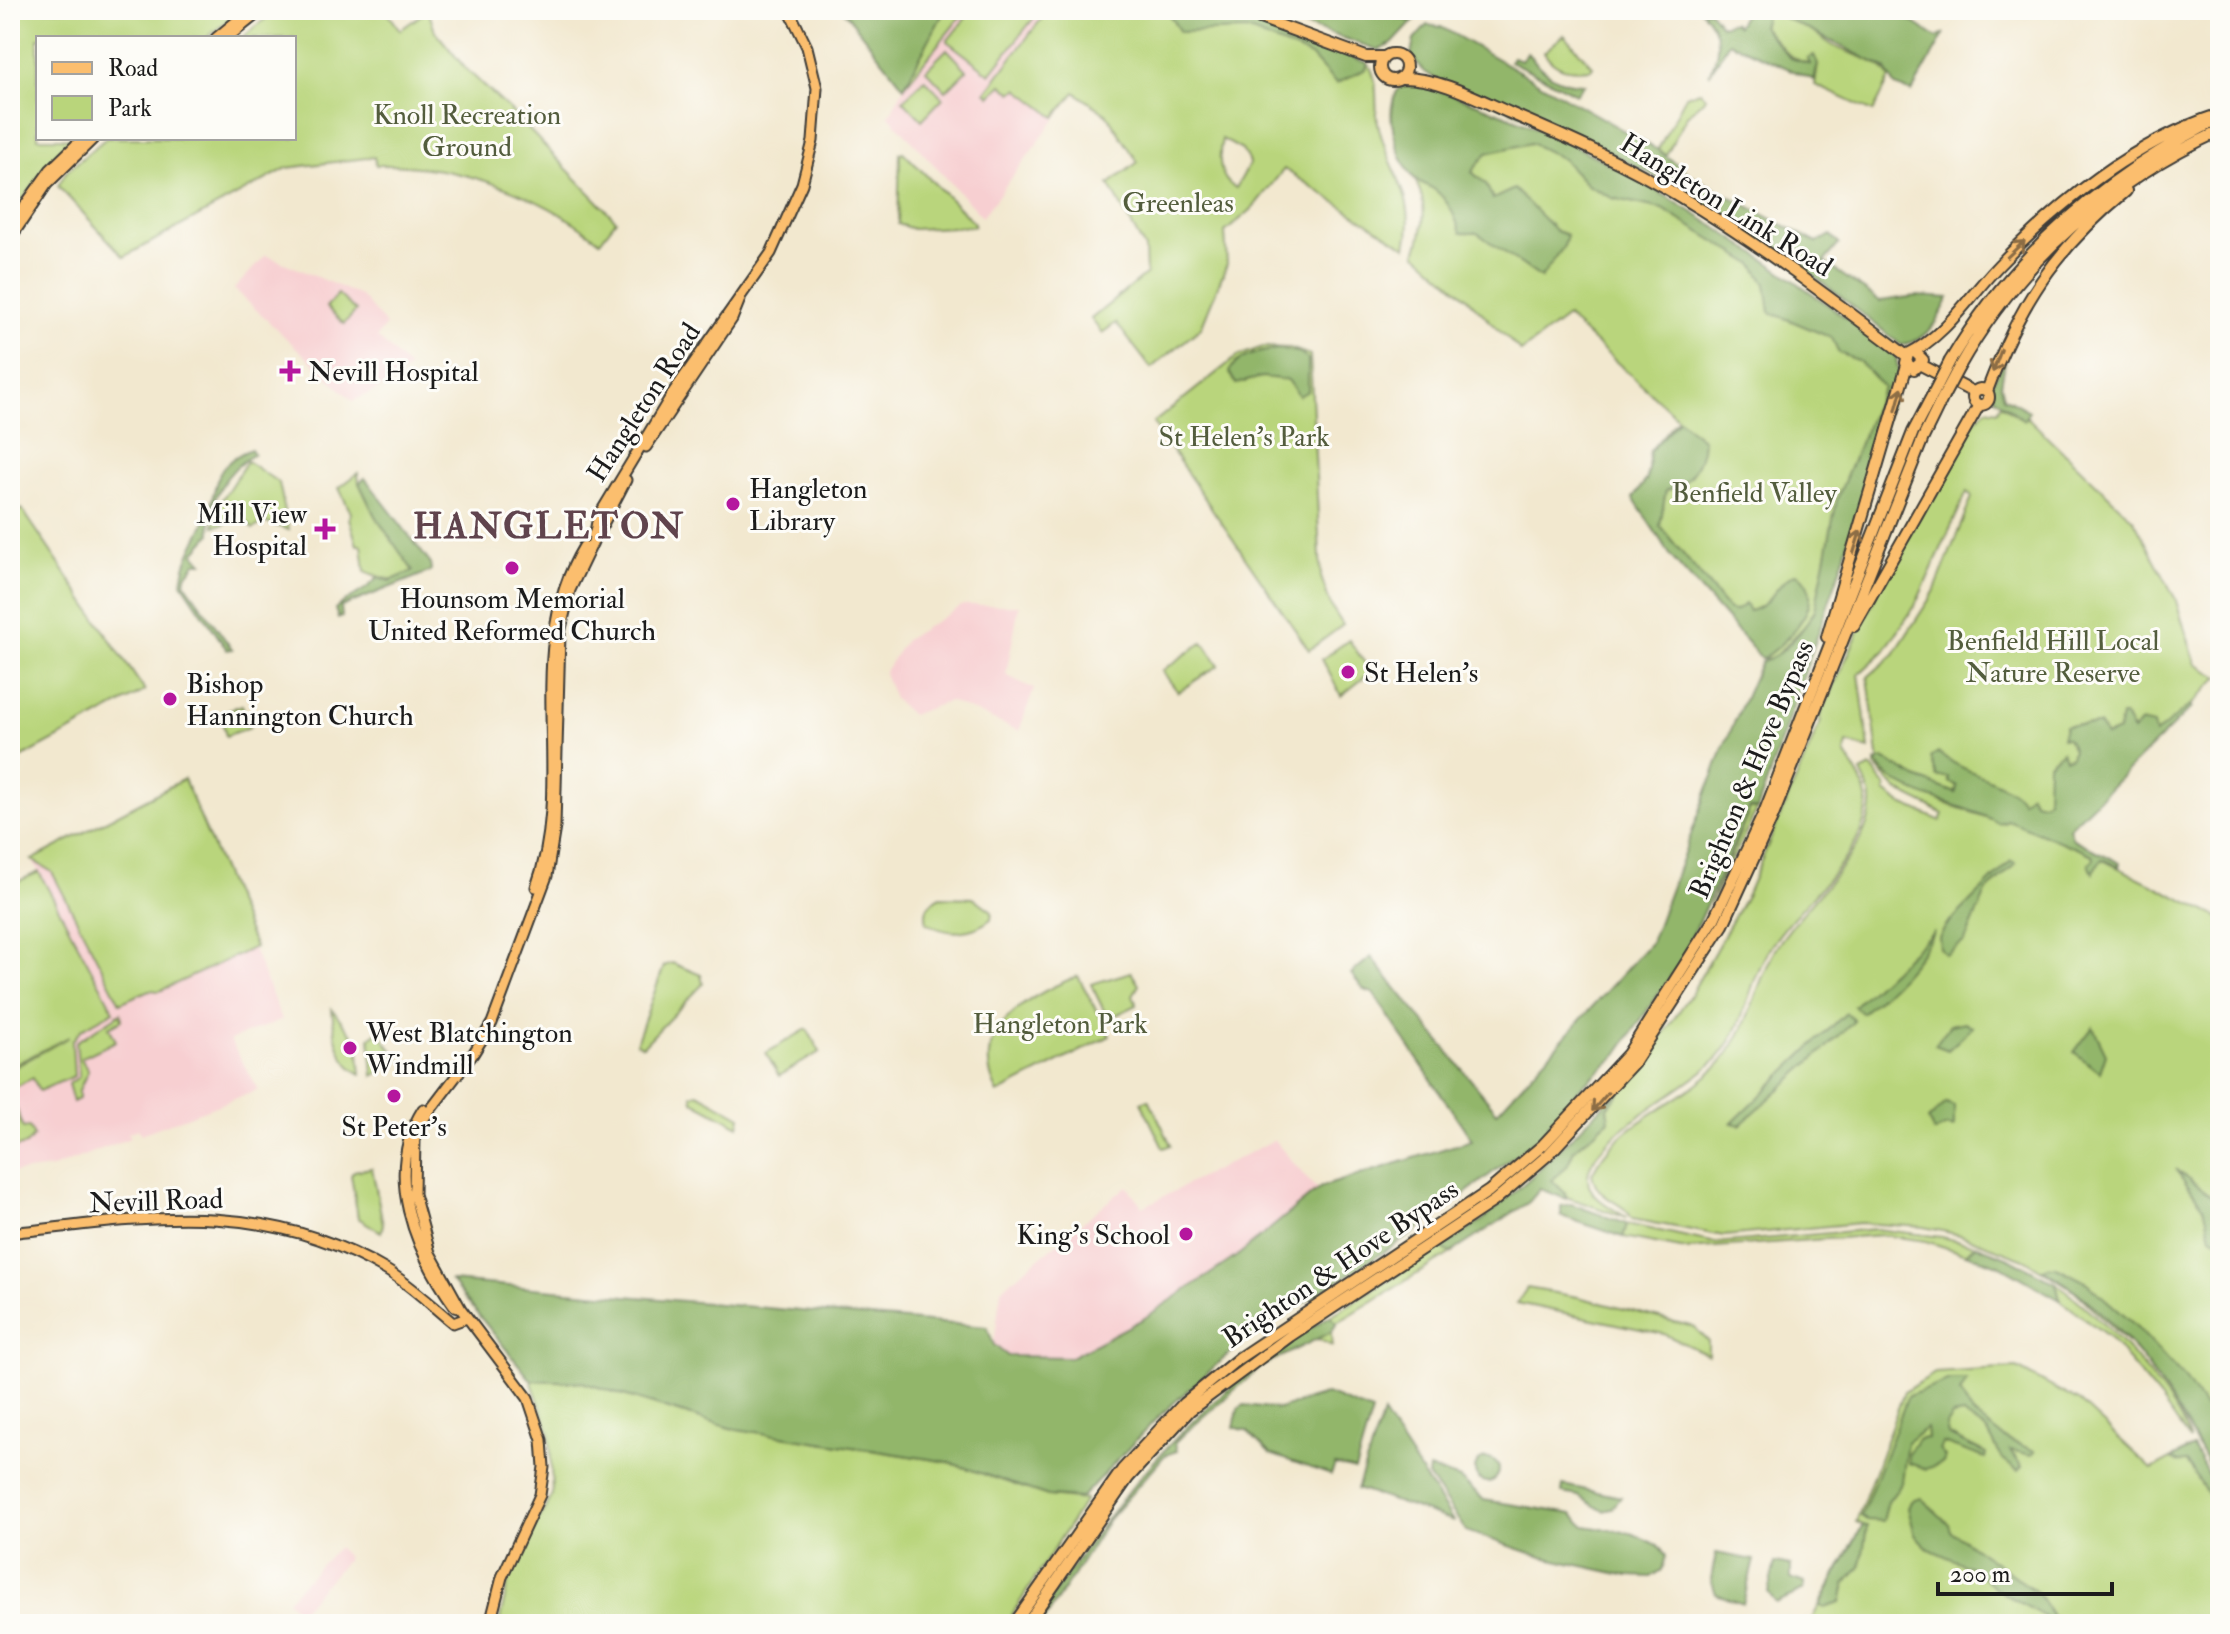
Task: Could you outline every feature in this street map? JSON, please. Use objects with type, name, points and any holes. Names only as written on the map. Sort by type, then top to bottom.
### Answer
[{"type":"highway","points":[[1238,10],[1366,57],[1399,55],[1407,66],[1402,78],[1391,81],[1366,57]]},
{"type":"highway","points":[[1380,71],[1385,57]]},
{"type":"highway","name":"Hangleton Link Road","points":[[1407,66],[1421,78],[1583,144],[1679,195],[1819,289],[1910,358]]},
{"type":"highway","name":"Hangleton Link Road","points":[[1402,78],[1421,78]]},
{"type":"highway","points":[[1809,696],[1910,358],[1929,343],[1999,265],[2072,196],[2151,143],[2220,116]]},
{"type":"highway","name":"Brighton & Hove Bypass","points":[[1014,1624],[1122,1470],[1184,1403],[1249,1351],[1489,1191],[1543,1145],[1628,1054],[1714,919],[1764,813],[1913,432],[1996,293],[2062,221],[2093,195],[2168,145],[2220,116]]},
{"type":"highway","name":"Brighton & Hove Bypass","points":[[1954,364],[1997,308],[2063,234],[2097,204],[2186,147],[2220,131]]},
{"type":"highway","points":[[1833,666],[1979,405],[1988,400],[1987,391],[2014,322],[2061,252],[2104,208],[2186,147]]},
{"type":"highway","points":[[1910,358],[1922,356],[1921,365],[1973,392]]},
{"type":"highway","points":[[1973,392],[1980,388],[1987,391]]},
{"type":"highway","points":[[1973,392],[1973,400],[1979,405]]},
{"type":"highway","name":"Brighton & Hove Bypass","points":[[1027,1624],[1128,1478],[1190,1410],[1290,1336],[1494,1201],[1590,1113],[1635,1061],[1723,925],[1773,816],[1938,394]]},
{"type":"main road","points":[[218,36],[250,10]]},
{"type":"main road","points":[[230,36],[262,10]]},
{"type":"main road","name":"Hangleton Road","points":[[464,1314],[414,1217],[412,1137],[488,1031],[554,845],[554,684],[558,622],[574,576],[595,534],[594,526],[613,488],[681,381],[740,299],[788,222],[813,141],[818,109],[814,66],[789,10]]},
{"type":"main road","points":[[10,226],[50,170],[81,140]]},
{"type":"main road","points":[[10,239],[47,184],[92,140]]},
{"type":"main road","name":"Nevill Road","points":[[10,1233],[164,1216],[257,1222],[307,1234],[348,1250],[403,1282],[453,1323],[464,1314]]},
{"type":"main road","points":[[464,1314],[528,1398],[543,1449],[543,1481],[537,1503],[504,1570],[490,1624]]},
{"type":"shaded area","points":[[966,10],[1060,10],[1108,49],[982,217],[889,116],[904,87]]},
{"type":"shaded area","points":[[266,255],[361,296],[386,325],[377,337],[409,368],[381,388],[353,401],[234,289]]},
{"type":"shaded area","points":[[963,605],[1019,605],[1006,675],[1034,689],[1019,731],[949,701],[911,715],[894,699],[884,673],[905,640]]},
{"type":"shaded area","points":[[184,779],[282,1020],[230,1040],[258,1090],[141,1134],[138,1129],[128,1133],[130,1138],[52,1168],[10,1173],[10,1070],[114,1011],[32,860]]},
{"type":"shaded area","points":[[1274,1140],[1318,1191],[1237,1256],[1143,1319],[1071,1357],[1008,1356],[994,1345],[1001,1289],[1127,1186],[1143,1207]]},
{"type":"shaded area","points":[[338,1547],[346,1556],[346,1561],[299,1612],[287,1600]]},
{"type":"green space","points":[[16,10],[241,10],[208,36],[36,36],[36,140],[72,140],[62,148],[10,216],[10,17]]},
{"type":"green space","name":"Knoll Recreation Ground","points":[[276,10],[386,10],[400,30],[428,10],[435,31],[465,68],[616,220],[600,241],[549,208],[494,184],[436,169],[376,165],[374,157],[287,168],[124,257],[58,186],[66,172],[104,140],[296,140],[296,36],[244,36]]},
{"type":"green space","points":[[843,10],[966,10],[904,87]]},
{"type":"green space","points":[[843,10],[945,10],[904,87]]},
{"type":"green space","points":[[972,10],[1040,10],[990,74],[947,41]]},
{"type":"green space","name":"Greenleas","points":[[1048,10],[1226,10],[1368,63],[1376,86],[1379,128],[1406,199],[1409,229],[1406,247],[1284,169],[1251,210],[1225,232],[1227,264],[1201,328],[1151,368],[1116,323],[1102,333],[1091,319],[1146,274],[1145,249],[1109,184],[1138,162],[1107,115],[1075,92],[1055,117],[1018,89],[1012,93],[1002,84],[990,96],[986,92]],"holes":[[[1222,139],[1242,150],[1250,163],[1236,188],[1223,173],[1220,160]]]},
{"type":"green space","points":[[1166,10],[1226,10],[1368,63],[1366,69],[1336,84],[1311,56],[1247,30],[1180,32]]},
{"type":"green space","points":[[1258,10],[1370,10],[1410,21],[1416,10],[1424,10],[1392,44],[1379,50]]},
{"type":"green space","points":[[1701,10],[1709,10],[1721,25],[1733,22],[1737,26],[1746,10],[1895,10],[1937,38],[1945,33],[1912,92],[1895,86],[1885,68],[1777,14],[1766,14],[1762,26],[1790,58],[1810,64],[1807,58],[1814,55],[1818,64],[1814,80],[1729,42],[1709,75],[1716,57],[1717,41],[1708,18]]},
{"type":"green space","points":[[1766,14],[1785,16],[1832,45],[1885,71],[1890,78],[1873,112],[1815,85],[1818,64],[1799,61],[1786,52],[1762,26]]},
{"type":"green space","points":[[1427,25],[1441,27],[1658,150],[1695,178],[1817,243],[1831,235],[1839,244],[1824,262],[1880,301],[1917,296],[1949,298],[1940,315],[1925,334],[1901,345],[1822,282],[1680,189],[1591,143],[1439,81],[1422,70],[1411,55],[1414,40]]},
{"type":"green space","points":[[1564,35],[1593,66],[1591,69],[1564,68],[1544,52]]},
{"type":"green space","points":[[947,49],[967,70],[946,91],[926,70]]},
{"type":"green space","points":[[1527,53],[1552,76],[1566,82],[1584,84],[1576,94],[1510,61],[1513,57],[1521,60]]},
{"type":"green space","points":[[925,79],[943,98],[922,120],[903,100]]},
{"type":"green space","name":"Benfield Valley","points":[[1417,84],[1546,132],[1608,163],[1726,234],[1895,354],[1899,372],[1842,563],[1806,625],[1772,659],[1761,658],[1673,559],[1633,498],[1647,479],[1650,451],[1678,418],[1567,317],[1521,352],[1462,293],[1416,253],[1423,226],[1422,198],[1398,142],[1391,114],[1393,100],[1400,87]]},
{"type":"green space","points":[[1417,84],[1546,132],[1608,163],[1726,234],[1895,354],[1899,372],[1837,579],[1757,810],[1750,808],[1680,963],[1615,1057],[1582,1086],[1542,1135],[1409,1236],[1243,1341],[1157,1418],[1081,1498],[1048,1496],[948,1462],[730,1428],[582,1382],[531,1380],[451,1281],[987,1327],[994,1345],[1008,1356],[1071,1357],[1143,1319],[1237,1256],[1321,1187],[1472,1140],[1373,993],[1364,990],[1351,974],[1371,957],[1497,1112],[1651,942],[1724,746],[1761,661],[1785,648],[1815,610],[1837,499],[1883,387],[1859,361],[1839,353],[1832,338],[1770,312],[1766,284],[1754,265],[1662,209],[1612,198],[1587,185],[1563,159],[1531,143],[1487,153],[1472,172],[1486,184],[1493,199],[1514,189],[1556,231],[1567,235],[1564,246],[1541,278],[1477,233],[1461,233],[1444,199],[1413,177],[1397,145],[1392,120],[1395,96],[1400,87]]},
{"type":"green space","points":[[1700,91],[1706,97],[1686,117],[1666,155],[1658,149],[1686,96]]},
{"type":"green space","points":[[903,152],[974,226],[913,229],[898,224],[900,153]]},
{"type":"green space","points":[[338,294],[356,311],[344,324],[326,307]]},
{"type":"green space","name":"St Helen's Park","points":[[1263,347],[1290,348],[1310,355],[1321,577],[1331,606],[1343,625],[1309,650],[1153,423],[1238,356]]},
{"type":"green space","points":[[1278,349],[1297,352],[1308,359],[1308,391],[1299,396],[1288,380],[1262,377],[1236,384],[1229,372],[1233,366],[1250,355]]},
{"type":"green space","points":[[2006,356],[2001,385],[2004,397],[2029,411],[2024,420],[1994,397],[1992,384]]},
{"type":"green space","name":"Benfield Hill Local Nature Reserve","points":[[2001,404],[2023,420],[2026,416],[2134,520],[2175,598],[2196,664],[2219,677],[2069,828],[2009,819],[2093,855],[2220,918],[2220,1486],[2163,1383],[2140,1355],[2074,1290],[2024,1259],[1960,1235],[1924,1227],[1860,1223],[1724,1236],[1632,1219],[1623,1207],[1600,1191],[1592,1174],[1618,1139],[1692,1088],[1734,1046],[1776,948],[1833,878],[1860,839],[1868,820],[1871,801],[1861,772],[1871,767],[1886,787],[1885,792],[1902,804],[1941,821],[1944,814],[1898,791],[1876,767],[1876,762],[1883,767],[1878,756],[1868,677],[1894,654],[1934,592],[1972,497],[1967,492],[1915,606],[1884,651],[1859,674],[1869,749],[1847,743],[1845,753],[1863,786],[1867,808],[1853,847],[1768,951],[1740,1022],[1726,1048],[1703,1072],[1622,1129],[1593,1160],[1588,1176],[1592,1190],[1627,1218],[1540,1188],[1577,1134],[1649,1055],[1691,994],[1747,894],[1821,721],[1819,718],[1883,579],[1975,420],[1987,409],[1997,411]],"holes":[[[1903,783],[2008,819],[2004,823],[1944,803]]]},
{"type":"green space","points":[[1679,419],[1703,440],[1702,448],[1697,465],[1688,479],[1666,490],[1660,526],[1729,610],[1735,611],[1745,604],[1749,611],[1757,608],[1784,581],[1797,573],[1807,583],[1810,595],[1803,618],[1785,640],[1765,657],[1761,658],[1673,559],[1633,498],[1647,479],[1650,451]]},
{"type":"green space","points":[[251,449],[254,454],[227,478],[215,498],[211,534],[194,553],[203,563],[196,563],[186,576],[185,583],[232,649],[227,650],[182,583],[185,565],[206,519],[222,469],[238,455]]},
{"type":"green space","points":[[247,461],[279,483],[289,530],[264,522],[253,529],[237,511],[225,524],[214,526],[217,507]]},
{"type":"green space","points":[[358,473],[359,483],[375,516],[413,571],[401,578],[389,579],[365,571],[362,545],[357,545],[349,518],[351,513],[339,488]]},
{"type":"green space","points":[[365,478],[430,563],[431,571],[341,607],[342,617],[338,618],[335,609],[377,578],[390,581],[413,571],[375,516],[359,483]]},
{"type":"green space","points":[[22,509],[145,691],[10,764],[10,516]]},
{"type":"green space","points":[[1349,640],[1371,672],[1341,696],[1322,659]]},
{"type":"green space","points":[[1203,642],[1219,665],[1178,692],[1162,671]]},
{"type":"green space","points":[[242,705],[250,727],[226,736],[220,713]]},
{"type":"green space","points":[[2190,705],[2192,707],[2069,828],[2073,839],[2120,863],[2119,867],[2102,859],[2093,873],[2089,863],[2094,859],[2093,855],[2008,820],[1998,823],[1916,792],[1886,774],[1876,762],[1883,759],[1919,779],[1956,793],[1957,786],[1949,782],[1948,777],[1937,777],[1931,758],[1938,752],[1959,766],[2007,788],[2022,801],[2030,793],[2034,801],[2042,803],[2047,800],[2048,764],[2062,751],[2065,758],[2071,757],[2073,749],[2067,738],[2062,738],[2065,725],[2099,725],[2106,736],[2118,731],[2121,716],[2124,716],[2133,731],[2141,722],[2153,725],[2155,734]]},
{"type":"green space","points":[[184,779],[255,947],[160,991],[149,990],[120,1003],[52,872],[32,860]]},
{"type":"green space","points":[[1751,807],[1757,810],[1710,904]]},
{"type":"green space","points":[[2011,861],[2016,863],[1986,892],[1965,941],[1946,955],[1940,949],[1939,937],[1947,925]]},
{"type":"green space","points":[[39,872],[114,1011],[82,1029],[72,1041],[74,1076],[39,1091],[33,1078],[10,1089],[10,1070],[69,1037],[10,1067],[10,885]]},
{"type":"green space","points":[[940,897],[974,898],[992,911],[991,919],[976,928],[960,932],[935,927],[927,923],[926,910]]},
{"type":"green space","points":[[1934,931],[1911,965],[1883,995],[1862,1013],[1854,1006]]},
{"type":"green space","points":[[672,963],[701,975],[703,984],[643,1046],[636,1043],[664,966]]},
{"type":"green space","points":[[1131,972],[1139,985],[1133,995],[1137,1005],[1108,1019],[1091,984]]},
{"type":"green space","name":"Hangleton Park","points":[[1078,976],[1110,1036],[998,1093],[990,1071],[989,1052],[995,1034],[1006,1019],[1039,994]]},
{"type":"green space","points":[[332,1009],[358,1042],[361,1074],[342,1055]]},
{"type":"green space","points":[[121,1013],[122,1020],[109,1027],[116,1041],[81,1058],[88,1071],[79,1090],[79,1099],[73,1102],[68,1084],[79,1077],[76,1042]]},
{"type":"green space","points":[[1846,1013],[1854,1021],[1740,1125],[1732,1123]]},
{"type":"green space","points":[[1965,1022],[1973,1027],[1948,1050],[1935,1045],[1950,1025]]},
{"type":"green space","points":[[2093,1027],[2106,1054],[2100,1072],[2074,1052]]},
{"type":"green space","points":[[807,1029],[820,1052],[779,1076],[766,1053]]},
{"type":"green space","points":[[378,1032],[400,1060],[373,1076],[370,1038]]},
{"type":"green space","points":[[1632,1077],[1607,1108],[1609,1120],[1574,1150],[1567,1166],[1552,1180],[1565,1193],[1566,1199],[1540,1189],[1529,1202],[1451,1253],[1442,1248],[1484,1219],[1530,1178]]},
{"type":"green space","points":[[10,1091],[23,1128],[29,1127],[34,1136],[26,1145],[13,1148]]},
{"type":"green space","points":[[698,1093],[741,1117],[739,1126],[693,1101],[692,1095]]},
{"type":"green space","points":[[1149,1099],[1171,1145],[1163,1148],[1141,1102]]},
{"type":"green space","points":[[1946,1103],[1954,1106],[1954,1128],[1947,1126],[1934,1132],[1928,1120]]},
{"type":"green space","points":[[372,1168],[383,1224],[381,1232],[358,1218],[351,1175],[354,1171]]},
{"type":"green space","points":[[2175,1169],[2219,1201],[2220,1241],[2211,1236],[2204,1207]]},
{"type":"green space","points":[[1571,1204],[1627,1224],[1623,1237],[1561,1216],[1561,1206]]},
{"type":"green space","points":[[1627,1224],[1716,1243],[1876,1229],[1942,1237],[1975,1245],[1966,1254],[1926,1241],[1882,1235],[1686,1249],[1623,1237]]},
{"type":"green space","points":[[1975,1245],[2009,1258],[2056,1283],[2060,1300],[1999,1265],[1966,1254]]},
{"type":"green space","points":[[1442,1248],[1451,1253],[1337,1323],[1331,1332],[1332,1346],[1304,1332]]},
{"type":"green space","points":[[2055,1266],[2086,1282],[2135,1325],[2186,1380],[2220,1431],[2220,1463],[2211,1470],[2161,1385],[2119,1331],[2070,1287],[2042,1269]]},
{"type":"green space","points":[[2056,1283],[2092,1313],[2152,1377],[2182,1421],[2190,1441],[2109,1337],[2060,1300]]},
{"type":"green space","points":[[1527,1288],[1578,1297],[1694,1327],[1708,1341],[1708,1355],[1664,1334],[1517,1303]]},
{"type":"green space","points":[[1330,1316],[1337,1323],[1331,1332],[1262,1366],[1175,1443],[1177,1451],[1165,1455],[1109,1519],[1042,1624],[1035,1624],[1097,1532],[1163,1451],[1239,1380]]},
{"type":"green space","points":[[2017,1368],[2080,1402],[2152,1469],[2193,1447],[2220,1498],[2220,1624],[1809,1624],[1863,1525],[1856,1522],[1904,1392],[1935,1373]]},
{"type":"green space","points":[[531,1380],[582,1382],[730,1428],[948,1462],[1048,1496],[1085,1500],[1006,1624],[499,1624],[511,1570],[552,1495],[550,1433]]},
{"type":"green space","points":[[1951,1380],[1967,1380],[1960,1393],[1973,1414],[2004,1438],[2035,1451],[2031,1455],[2010,1450],[2022,1467],[2018,1471],[2003,1460],[1987,1431],[1963,1414],[1952,1416],[1946,1425],[1948,1435],[1986,1454],[1985,1458],[1943,1443],[1939,1450],[1945,1457],[1943,1463],[1926,1469],[1908,1463],[1908,1454],[1918,1439],[1927,1438],[1926,1428],[1907,1442],[1902,1483],[1888,1502],[1883,1521],[1867,1520],[1861,1516],[1908,1396]]},
{"type":"green space","points":[[1326,1394],[1372,1412],[1355,1470],[1335,1465],[1331,1475],[1270,1454],[1247,1431],[1234,1427],[1238,1409],[1244,1405],[1279,1409]]},
{"type":"green space","points":[[1383,1414],[1453,1521],[1357,1489]]},
{"type":"green space","points":[[2193,1447],[2220,1498],[2220,1514],[2187,1462],[2179,1463],[2171,1459]]},
{"type":"green space","points":[[1487,1458],[1495,1462],[1499,1470],[1495,1478],[1487,1482],[1479,1478],[1475,1470],[1479,1462]]},
{"type":"green space","points":[[1429,1469],[1460,1479],[1484,1500],[1572,1514],[1585,1526],[1631,1533],[1658,1545],[1666,1556],[1662,1570],[1651,1577],[1628,1576],[1542,1557],[1466,1531],[1428,1476]]},
{"type":"green space","points":[[1563,1485],[1621,1497],[1612,1509],[1603,1511],[1578,1496],[1562,1493]]},
{"type":"green space","points":[[1921,1498],[1949,1524],[1951,1531],[2038,1593],[2057,1624],[1996,1589],[1975,1569],[1929,1549],[1915,1535],[1908,1508],[1911,1501]]},
{"type":"green space","points":[[1863,1525],[1867,1526],[1861,1567],[1845,1583],[1841,1603],[1825,1608],[1820,1606]]},
{"type":"green space","points":[[1716,1553],[1754,1560],[1743,1604],[1716,1594],[1711,1579]]},
{"type":"green space","points":[[1775,1563],[1791,1566],[1791,1578],[1804,1583],[1804,1590],[1776,1603],[1768,1592]]},
{"type":"place","name":"Nevill Hospital","points":[[290,371]]},
{"type":"place","name":"Hangleton Library","points":[[733,504]]},
{"type":"place","name":"Mill View Hospital","points":[[325,529]]},
{"type":"place","name":"Hounsom Memorial United Reformed Church","points":[[512,568]]},
{"type":"place","name":"St Helen's","points":[[1348,672]]},
{"type":"place","name":"Bishop Hannington Church","points":[[170,699]]},
{"type":"place","name":"West Blatchington Windmill","points":[[350,1048]]},
{"type":"place","name":"St Peter's","points":[[394,1096]]},
{"type":"place","name":"King's School","points":[[1186,1234]]},
{"type":"district","name":"HANGLETON","points":[[549,525]]}]
